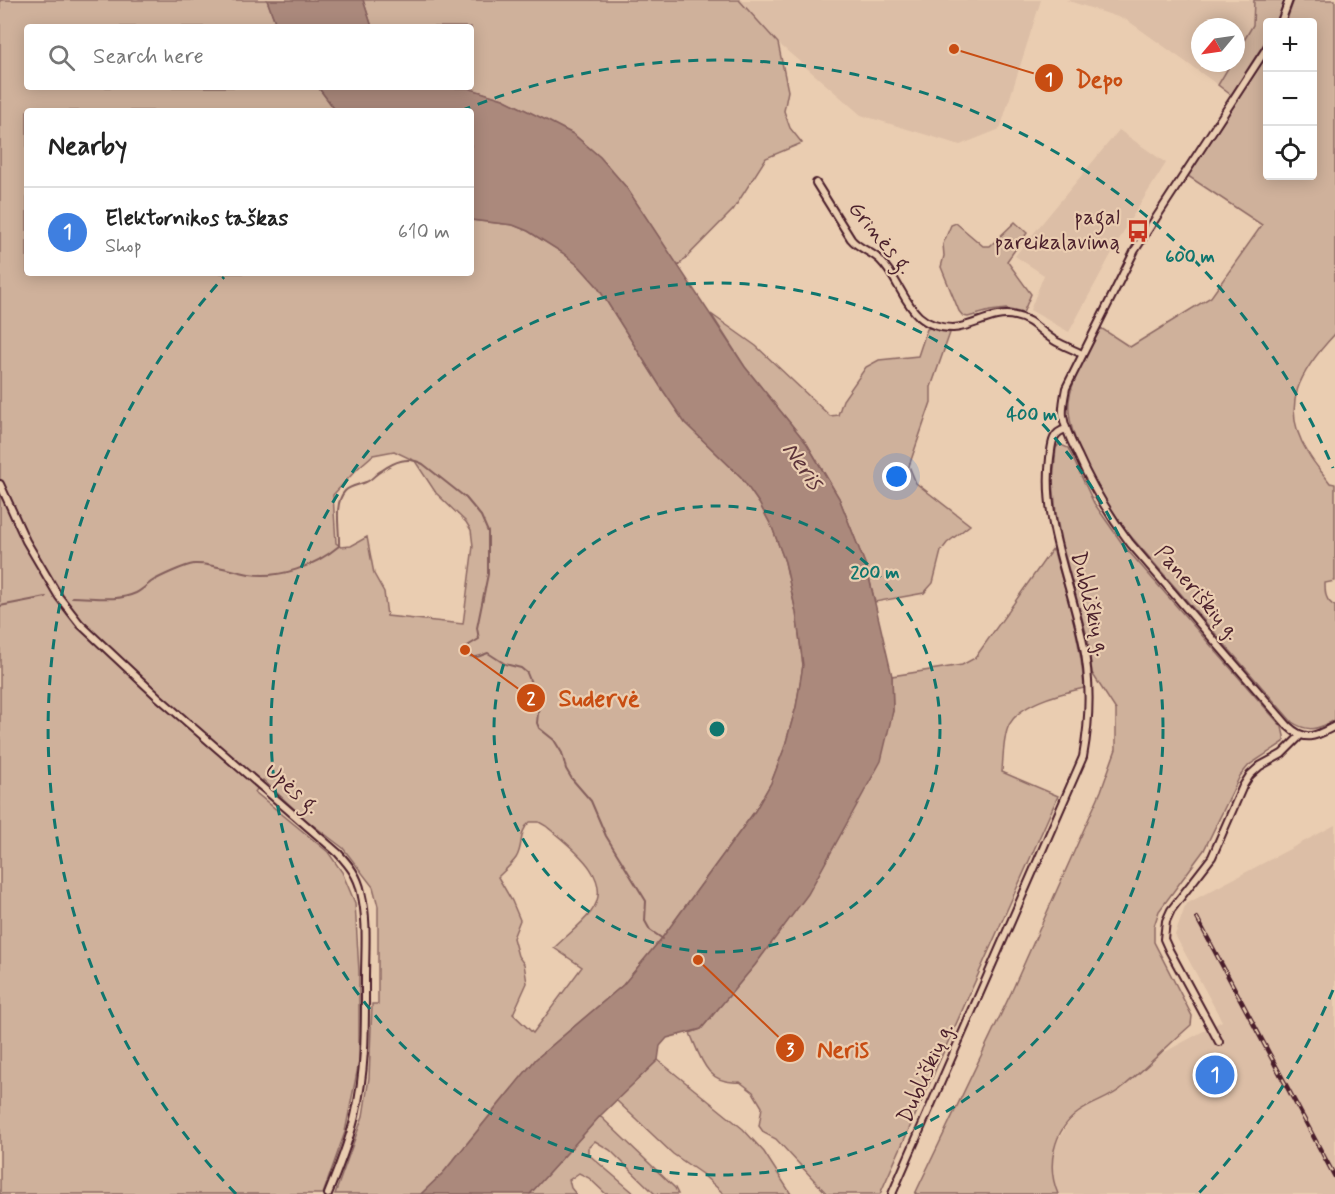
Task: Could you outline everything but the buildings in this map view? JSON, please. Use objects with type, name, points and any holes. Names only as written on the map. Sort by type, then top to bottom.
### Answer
[{"type":"street","points":[[1282,18],[1289,0]]},
{"type":"street","points":[[1066,429],[1063,409],[1066,388],[1135,250],[1263,54]]},
{"type":"street","name":"Grinės g.","points":[[816,183],[856,245],[871,251],[882,261],[914,313],[924,320],[938,326],[953,328],[994,317],[1016,316],[1034,323],[1056,342],[1082,354]]},
{"type":"street","name":"Paneriškių g.","points":[[1066,429],[1096,493],[1117,526],[1288,726],[1300,736]]},
{"type":"street","name":"Dubliškių g.","points":[[892,1194],[1083,757],[1089,719],[1089,681],[1083,642],[1056,544],[1049,481],[1053,439],[1058,432],[1066,429]]},
{"type":"street","name":"Upės g.","points":[[0,484],[26,541],[59,597],[80,624],[158,697],[338,853],[357,878],[366,922],[365,1062],[355,1116],[347,1144],[327,1194]]},
{"type":"street","points":[[1219,1042],[1164,939],[1166,921],[1171,910],[1212,857],[1236,800],[1250,775],[1260,766],[1289,749],[1300,736],[1314,736],[1335,726]]},
{"type":"shaded area","points":[[0,0],[267,0],[276,24],[24,24],[24,90],[320,90],[334,108],[24,108],[24,276],[474,276],[474,220],[513,225],[528,231],[563,253],[597,286],[685,423],[741,477],[759,503],[772,527],[785,562],[796,612],[803,665],[796,707],[784,749],[771,783],[755,811],[662,938],[623,985],[536,1059],[443,1173],[421,1194],[335,1194],[363,1116],[369,1078],[372,1004],[378,1004],[378,906],[373,887],[343,848],[305,819],[263,780],[255,792],[328,852],[342,872],[355,903],[359,971],[359,1062],[345,1132],[323,1194],[0,1194]],"holes":[[[394,451],[415,461],[436,493],[466,522],[471,530],[473,546],[463,624],[387,616],[384,592],[374,574],[367,537],[351,546],[341,547],[336,543],[333,495],[358,468],[373,455]],[[530,822],[539,822],[577,853],[594,875],[598,887],[597,899],[591,912],[554,948],[582,967],[533,1033],[513,1014],[527,983],[524,964],[518,956],[513,938],[520,920],[498,877],[516,858],[526,826]]]},
{"type":"shaded area","points":[[363,0],[739,0],[778,43],[788,91],[784,111],[790,128],[802,143],[766,158],[733,210],[678,266],[626,187],[600,157],[573,134],[503,99],[473,90],[474,24],[371,24]]},
{"type":"shaded area","points":[[739,0],[1041,0],[1000,129],[960,145],[861,115],[778,43]]},
{"type":"shaded area","points":[[1066,0],[1254,0],[1253,24],[1245,38],[1245,18],[1191,18],[1191,66],[1127,20]]},
{"type":"shaded area","points":[[1254,0],[1285,0],[1278,18],[1263,18],[1263,45],[1231,95],[1218,85],[1226,72],[1245,72],[1245,39],[1253,25]]},
{"type":"shaded area","points":[[1294,0],[1335,0],[1335,334],[1312,361],[1298,389],[1294,404],[1299,436],[1316,465],[1330,483],[1335,484],[1335,581],[1325,583],[1327,599],[1335,606],[1335,720],[1324,726],[1308,729],[1292,722],[1128,533],[1087,467],[1072,429],[1069,411],[1070,395],[1075,378],[1101,328],[1130,347],[1211,297],[1262,225],[1188,176],[1263,61],[1263,180],[1317,180],[1317,18],[1287,18]]},
{"type":"shaded area","points":[[1200,72],[1226,72],[1218,85]]},
{"type":"shaded area","points":[[1119,130],[1166,163],[1127,225],[1069,332],[1030,310],[1044,275],[1015,256]]},
{"type":"shaded area","points":[[1015,222],[1027,233],[1007,261],[1031,294],[1023,313],[1006,309],[963,316],[941,267],[944,256],[943,244],[951,225],[956,223],[983,246],[990,246]]},
{"type":"shaded area","points":[[711,314],[756,346],[830,416],[838,415],[843,400],[866,367],[879,360],[918,356],[927,329],[932,327],[950,333],[931,387],[931,402],[909,466],[916,483],[970,525],[947,543],[941,551],[933,583],[924,593],[875,602],[867,569],[839,498],[807,444],[745,367]]},
{"type":"shaded area","points":[[1059,444],[1068,448],[1094,503],[1124,546],[1282,727],[1284,742],[1249,765],[1240,776],[1204,850],[1159,911],[1154,926],[1154,942],[1192,1016],[1191,1025],[1123,1087],[1079,1112],[1063,1128],[1054,1149],[1053,1160],[1054,1183],[1058,1194],[915,1194],[1011,993],[1101,791],[1116,749],[1116,710],[1092,673],[1088,640],[1061,541],[1053,481],[1056,448]]},
{"type":"shaded area","points":[[1053,548],[1076,634],[1084,688],[1040,701],[1019,713],[1011,721],[1004,746],[1002,772],[1058,796],[880,1194],[827,1194],[776,1139],[764,1133],[759,1126],[762,1107],[753,1092],[740,1082],[729,1082],[713,1075],[702,1061],[690,1033],[701,1029],[755,965],[808,893],[844,828],[893,711],[892,676],[962,665],[975,658]]},
{"type":"shaded area","points":[[1335,825],[1335,1194],[1058,1194],[1051,1164],[1055,1146],[1067,1125],[1078,1112],[1122,1089],[1152,1059],[1222,1021],[1175,935],[1186,904]]},
{"type":"shaded area","points":[[658,1060],[743,1129],[764,1152],[791,1194],[724,1194],[702,1174],[673,1154],[616,1100]]},
{"type":"shaded area","points":[[600,1116],[675,1188],[678,1194],[655,1194],[610,1150],[595,1141],[588,1148],[588,1154],[635,1194],[606,1194],[589,1178],[579,1173],[569,1180],[576,1194],[530,1194]]},
{"type":"water","points":[[267,0],[363,0],[371,24],[276,24]]},
{"type":"water","points":[[320,90],[474,90],[503,99],[573,134],[600,157],[626,187],[745,367],[807,444],[839,498],[867,569],[892,676],[893,711],[881,761],[808,894],[755,965],[701,1029],[667,1038],[660,1046],[658,1060],[600,1116],[530,1194],[421,1194],[443,1173],[536,1059],[623,985],[662,938],[755,811],[771,783],[796,707],[803,665],[796,612],[785,562],[772,527],[759,503],[741,477],[685,423],[597,286],[563,253],[528,231],[513,225],[474,220],[474,108],[334,108]]},
{"type":"waterway","points":[[72,597],[128,596],[160,577],[194,564],[261,575],[285,573],[308,565],[339,546],[338,510],[341,496],[345,491],[368,481],[396,462],[412,460],[423,464],[466,498],[481,516],[488,532],[488,574],[477,628],[479,639],[469,645],[465,650],[466,654],[475,657],[488,653],[505,664],[521,668],[527,673],[539,703],[537,723],[539,728],[554,740],[562,753],[566,769],[572,779],[591,801],[606,836],[646,901],[645,921],[650,930],[663,939]]},
{"type":"waterway","points":[[0,606],[46,597]]},
{"type":"railway","points":[[1197,918],[1335,1177]]},
{"type":"place","name":"Depo","points":[[954,49]]},
{"type":"place","name":"pagal pareikalavimą","points":[[1138,231]]},
{"type":"place","name":"Sudervė","points":[[465,650]]},
{"type":"place","name":"Neris","points":[[698,960]]},
{"type":"place","name":"Elektornikos taškas","points":[[1215,1075]]}]
